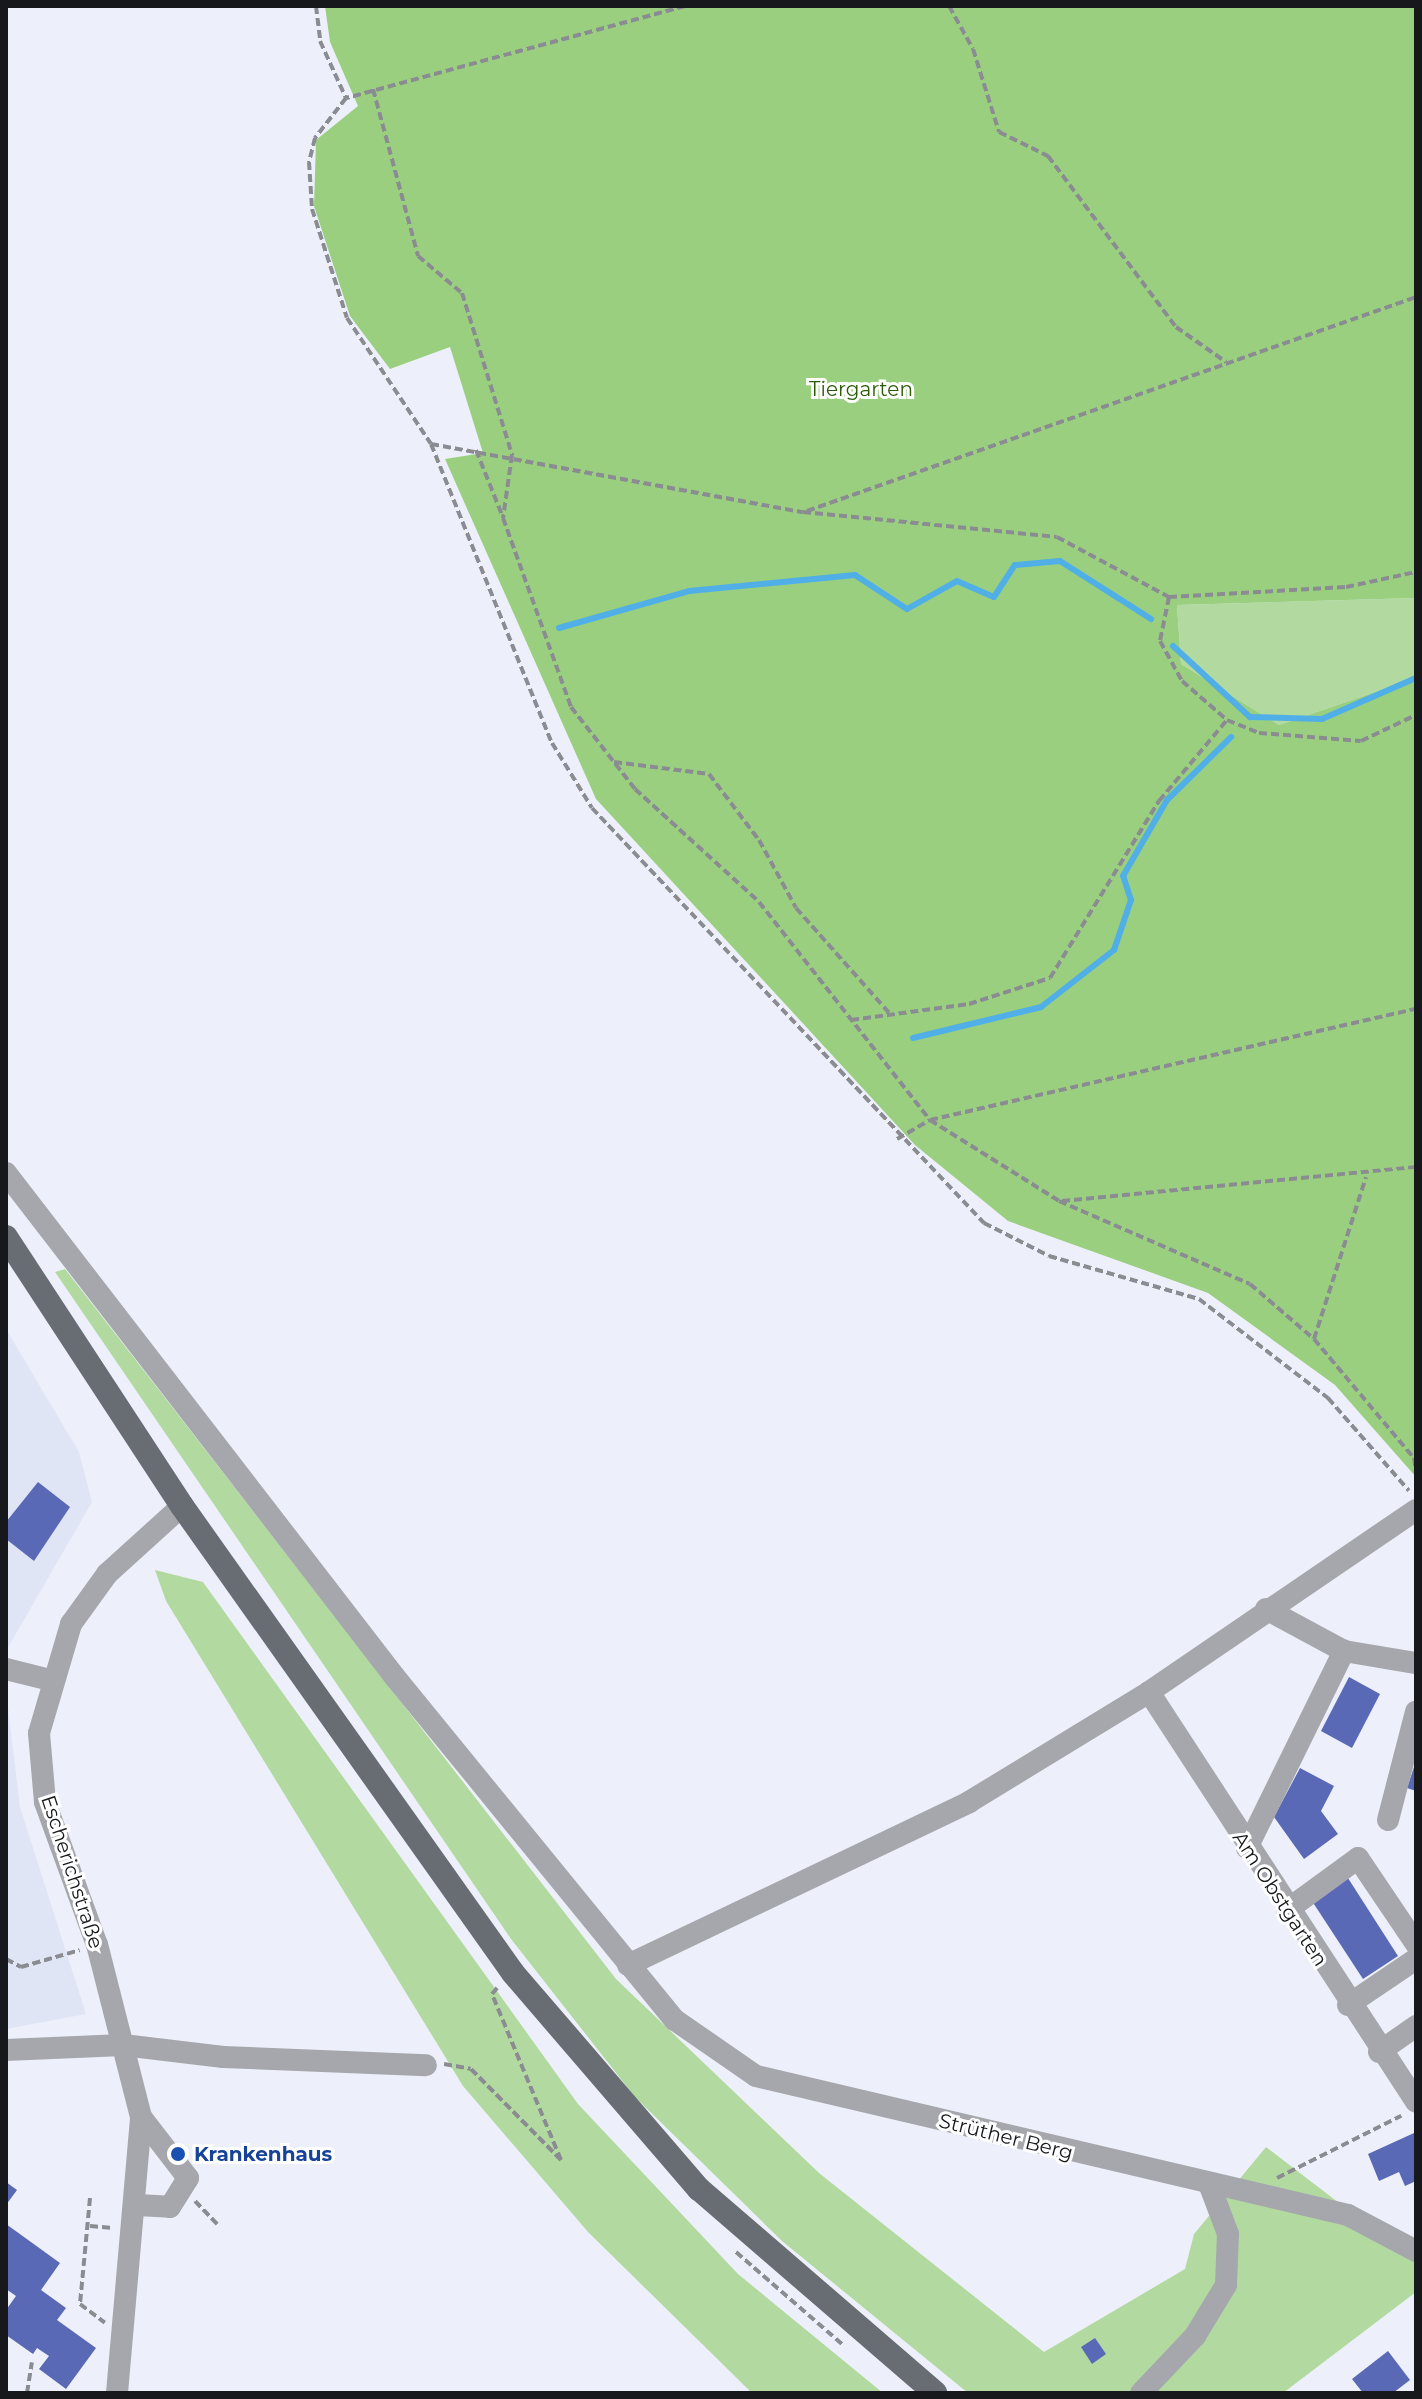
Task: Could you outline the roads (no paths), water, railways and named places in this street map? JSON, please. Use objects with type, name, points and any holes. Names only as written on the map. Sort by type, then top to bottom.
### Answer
[{"type":"main road","points":[[6,1237],[182,1506],[513,1973],[583,2059],[699,2189],[935,2393]]},
{"type":"street","name":"Strüther Berg","points":[[6,1173],[628,1965],[675,2020],[756,2076],[1210,2186],[1348,2215],[1416,2251]]},
{"type":"street","name":"Escherichstraße","points":[[117,2393],[126,2338],[141,2117],[97,1945],[45,1802],[39,1733],[50,1680],[71,1624],[107,1574],[182,1506]]},
{"type":"street","points":[[628,1965],[969,1802],[1149,1692],[1266,1609],[1416,1510]]},
{"type":"street","points":[[1266,1609],[1344,1651],[1416,1663]]},
{"type":"street","points":[[1247,1848],[1344,1651]]},
{"type":"street","points":[[6,1669],[50,1680]]},
{"type":"street","name":"Am Obstgarten","points":[[1149,1692],[1348,2005],[1416,2102]]},
{"type":"street","points":[[1388,1820],[1416,1712]]},
{"type":"street","points":[[1287,1910],[1358,1858],[1416,1944]]},
{"type":"street","points":[[1348,2005],[1416,1959]]},
{"type":"street","points":[[1379,2052],[1416,2026]]},
{"type":"street","points":[[6,2050],[123,2045],[223,2057],[426,2065]]},
{"type":"street","points":[[137,2205],[170,2207],[185,2190],[188,2178],[141,2117]]},
{"type":"street","points":[[1141,2393],[1195,2336],[1226,2285],[1228,2234],[1210,2186]]},
{"type":"waterway","points":[[559,628],[689,591],[855,575],[907,609],[957,581],[994,597],[1015,565],[1060,561],[1151,619]]},
{"type":"waterway","points":[[1173,646],[1250,717],[1322,719],[1416,678]]},
{"type":"waterway","points":[[913,1038],[1041,1007],[1114,950],[1131,900],[1123,876],[1167,800],[1231,737]]},
{"type":"place","name":"Krankenhaus","points":[[178,2154]]},
{"type":"park label","name":"Tiergarten","points":[[861,389]]}]
